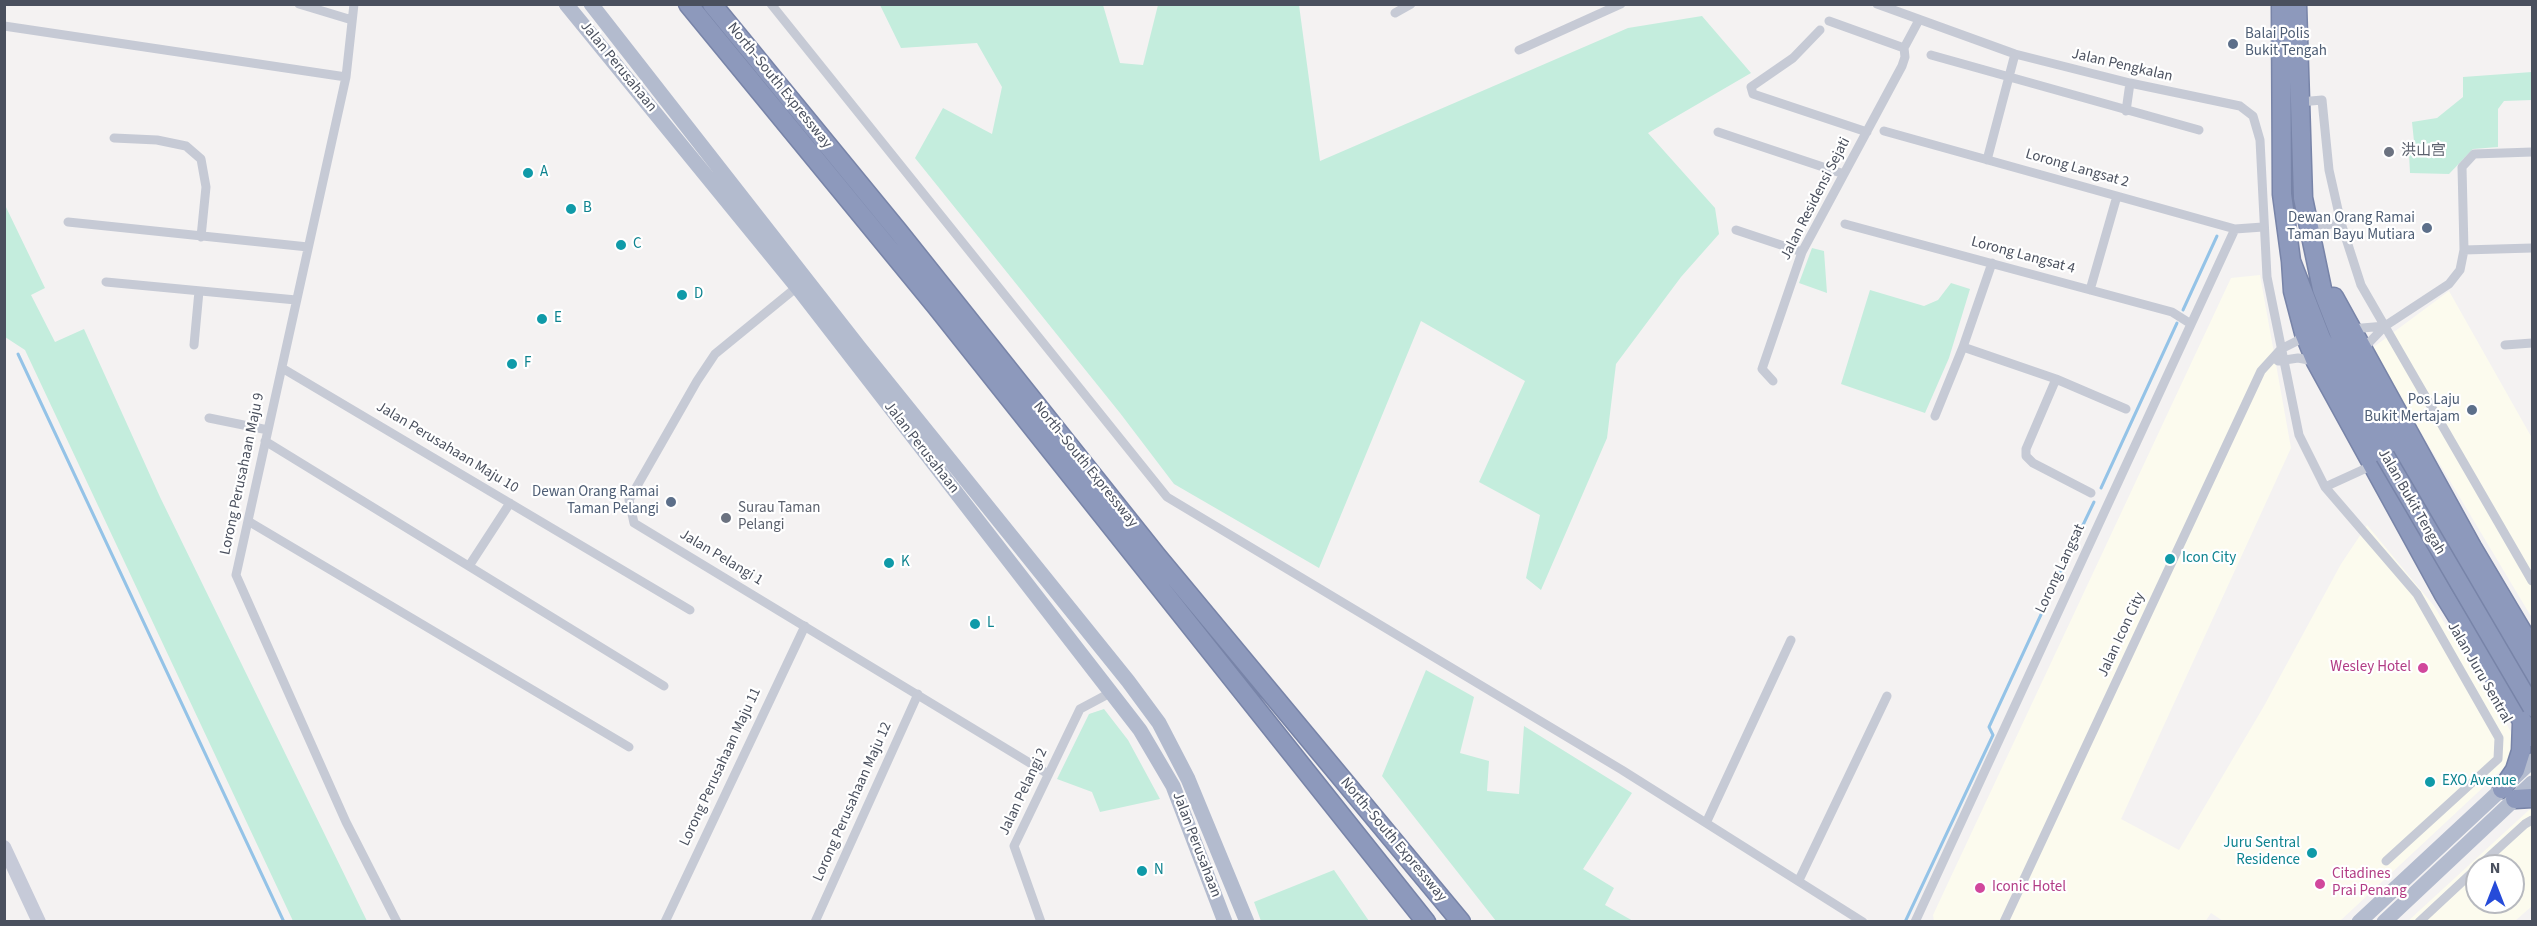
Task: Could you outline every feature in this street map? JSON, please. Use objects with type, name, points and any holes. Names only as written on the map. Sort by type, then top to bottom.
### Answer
[{"type":"highway","name":"North–South Expressway","points":[[688,4],[936,306],[1426,921]]},
{"type":"highway","name":"North–South Expressway","points":[[712,4],[898,231],[1165,565],[1461,921]]},
{"type":"highway","name":"Jalan Bukit Tengah","points":[[2281,4],[2282,194],[2291,261],[2321,338],[2385,456],[2532,705]]},
{"type":"highway","name":"Jalan Bukit Tengah","points":[[2297,4],[2303,198],[2322,289],[2385,456],[2532,676]]},
{"type":"highway","points":[[2291,261],[2293,291],[2304,333],[2316,362],[2385,456],[2444,595],[2532,737]]},
{"type":"highway","points":[[2317,264],[2472,547],[2532,648]]},
{"type":"highway","points":[[2504,694],[2525,705],[2532,705]]},
{"type":"highway","points":[[2516,795],[2515,770],[2520,751],[2522,722]]},
{"type":"main road","name":"Jalan Perusahaan","points":[[566,4],[797,287],[1140,730],[1173,786],[1225,921]]},
{"type":"main road","name":"Jalan Perusahaan","points":[[591,4],[859,347],[1128,681],[1159,723],[1188,779],[1246,921]]},
{"type":"main road","points":[[2384,921],[2516,795],[2532,761]]},
{"type":"main road","points":[[2359,921],[2532,783]]},
{"type":"street","points":[[299,4],[352,20]]},
{"type":"street","name":"Lorong Perusahaan Maju 9","points":[[354,4],[346,77],[236,575],[346,822],[397,921]]},
{"type":"street","points":[[771,4],[1167,497],[1706,822],[1863,921]]},
{"type":"street","points":[[1395,13],[1411,4]]},
{"type":"street","points":[[1519,50],[1621,4]]},
{"type":"street","name":"Jalan Pengkalan","points":[[1876,4],[2015,54],[2130,84],[2240,106],[2253,116],[2260,140],[2267,278],[2283,360]]},
{"type":"street","points":[[1829,21],[1904,48],[1919,20]]},
{"type":"street","points":[[4,26],[346,77]]},
{"type":"street","points":[[1820,30],[1793,58],[1751,87],[1753,94],[1866,132]]},
{"type":"street","name":"Jalan Residensi Sejati","points":[[1773,381],[1762,369],[1802,252],[1902,66],[1905,57],[1904,48]]},
{"type":"street","points":[[1987,160],[2015,54]]},
{"type":"street","points":[[1931,55],[2199,130]]},
{"type":"street","points":[[2126,111],[2130,84]]},
{"type":"street","points":[[2300,102],[2322,100],[2329,170],[2341,223],[2361,285],[2532,581]]},
{"type":"street","name":"Lorong Langsat 2","points":[[1884,131],[2235,229],[2263,227]]},
{"type":"street","points":[[1718,132],[1844,174]]},
{"type":"street","points":[[114,138],[157,140],[186,146],[201,159],[206,187],[201,237]]},
{"type":"street","points":[[2363,350],[2385,326],[2449,284],[2460,270],[2464,250],[2462,167],[2474,154],[2532,152]]},
{"type":"street","points":[[2090,290],[2116,196]]},
{"type":"street","points":[[68,222],[308,247]]},
{"type":"street","points":[[2308,227],[2341,223]]},
{"type":"street","name":"Lorong Langsat 4","points":[[1845,224],[2172,312],[2191,324]]},
{"type":"street","name":"Lorong Langsat","points":[[1915,921],[2235,229]]},
{"type":"street","points":[[1736,230],[1802,252]]},
{"type":"street","points":[[2464,250],[2532,248]]},
{"type":"street","points":[[1935,416],[1963,347],[1992,263]]},
{"type":"street","points":[[106,282],[297,300]]},
{"type":"street","name":"Jalan Pelangi 1","points":[[797,287],[715,354],[628,500],[634,523],[1048,774]]},
{"type":"street","points":[[194,345],[199,291]]},
{"type":"street","points":[[2351,328],[2385,326]]},
{"type":"street","name":"Jalan Icon City","points":[[2004,921],[2261,371],[2281,350],[2297,341],[2304,333]]},
{"type":"street","points":[[2505,345],[2532,343]]},
{"type":"street","points":[[1963,347],[2056,379],[2126,409]]},
{"type":"street","points":[[2269,362],[2298,358],[2316,362]]},
{"type":"street","name":"Jalan Juru Sentral","points":[[2283,360],[2299,435],[2325,487],[2418,594],[2499,738],[2498,759],[2386,861]]},
{"type":"street","name":"Jalan Perusahaan Maju 10","points":[[282,368],[690,610]]},
{"type":"street","points":[[2056,379],[2026,448],[2026,456],[2033,464],[2091,493]]},
{"type":"street","points":[[209,418],[268,430]]},
{"type":"street","points":[[266,441],[664,686]]},
{"type":"street","points":[[2325,487],[2385,456]]},
{"type":"street","points":[[470,566],[510,503]]},
{"type":"street","points":[[248,521],[629,747]]},
{"type":"street","name":"Lorong Perusahaan Maju 11","points":[[665,921],[804,626]]},
{"type":"street","points":[[1706,822],[1791,640]]},
{"type":"street","name":"Jalan Pelangi 2","points":[[1041,921],[1014,846],[1080,709],[1110,693]]},
{"type":"street","name":"Lorong Perusahaan Maju 12","points":[[815,921],[918,694]]},
{"type":"street","points":[[1798,880],[1887,696]]},
{"type":"street","points":[[2492,854],[2524,824],[2532,820]]},
{"type":"street","points":[[4,847],[39,921]]},
{"type":"street","points":[[2419,921],[2465,879]]},
{"type":"shaded area","points":[[2260,275],[2291,448],[2121,819],[2179,850],[2264,706],[2341,564],[2367,525],[2434,606],[2512,734],[2514,747],[2511,758],[2506,766],[2340,921],[2223,921],[2211,913],[2205,922],[1934,922],[1933,915],[2231,278]]},
{"type":"shaded area","points":[[2449,291],[2532,438],[2532,618],[2371,349]]},
{"type":"shaded area","points":[[2529,810],[2532,810],[2532,906],[2525,912],[2525,854],[2481,854]]},
{"type":"shaded area","points":[[2465,869],[2465,914],[2523,914],[2515,921],[2407,922]]},
{"type":"green space","points":[[880,5],[1103,5],[1120,63],[1143,65],[1158,5],[1299,5],[1320,161],[1628,28],[1702,16],[1751,73],[1648,133],[1715,208],[1719,234],[1681,277],[1616,364],[1607,438],[1541,590],[1526,578],[1540,515],[1479,482],[1525,381],[1421,321],[1319,568],[1174,484],[1120,413],[915,158],[943,108],[992,134],[1002,87],[977,43],[901,48]]},
{"type":"green space","points":[[2532,72],[2532,100],[2504,101],[2498,109],[2498,147],[2473,149],[2449,174],[2410,173],[2409,154],[2415,151],[2412,122],[2437,118],[2463,97],[2463,77]]},
{"type":"green space","points":[[4,203],[45,288],[31,295],[55,342],[84,329],[160,497],[367,921],[293,921],[25,350],[5,337]]},
{"type":"green space","points":[[1812,248],[1824,251],[1827,293],[1799,283]]},
{"type":"green space","points":[[1951,283],[1970,289],[1949,358],[1925,413],[1841,384],[1870,290],[1924,306],[1938,300]]},
{"type":"green space","points":[[1426,670],[1474,697],[1460,753],[1489,761],[1487,791],[1519,794],[1524,726],[1632,793],[1583,869],[1614,888],[1605,905],[1633,921],[1496,921],[1382,776]]},
{"type":"green space","points":[[1104,709],[1128,740],[1160,799],[1100,812],[1092,792],[1057,779],[1089,714]]},
{"type":"green space","points":[[1334,870],[1369,921],[1261,921],[1254,902]]},
{"type":"waterway","points":[[2183,310],[2217,236]]},
{"type":"waterway","points":[[2101,488],[2177,323]]},
{"type":"waterway","points":[[18,354],[284,922]]},
{"type":"waterway","points":[[2071,550],[2094,502]]},
{"type":"waterway","points":[[1905,922],[1993,735],[1989,727],[2063,567]]},
{"type":"place","name":"Balai Polis Bukit Tengah","points":[[2233,44]]},
{"type":"place","name":"洪山宫","points":[[2389,152]]},
{"type":"place","name":"A","points":[[528,173]]},
{"type":"place","name":"B","points":[[571,209]]},
{"type":"place","name":"Dewan Orang Ramai Taman Bayu Mutiara","points":[[2427,228]]},
{"type":"place","name":"C","points":[[621,245]]},
{"type":"place","name":"D","points":[[682,295]]},
{"type":"place","name":"E","points":[[542,319]]},
{"type":"place","name":"F","points":[[512,364]]},
{"type":"place","name":"Pos Laju Bukit Mertajam","points":[[2472,410]]},
{"type":"place","name":"Dewan Orang Ramai Taman Pelangi","points":[[671,502]]},
{"type":"place","name":"Surau Taman Pelangi","points":[[726,518]]},
{"type":"place","name":"Icon City","points":[[2170,559]]},
{"type":"place","name":"K","points":[[889,563]]},
{"type":"place","name":"L","points":[[975,624]]},
{"type":"place","name":"Wesley Hotel","points":[[2423,668]]},
{"type":"place","name":"EXO Avenue","points":[[2430,782]]},
{"type":"place","name":"Juru Sentral Residence","points":[[2312,853]]},
{"type":"place","name":"N","points":[[1142,871]]},
{"type":"place","name":"Citadines Prai Penang","points":[[2320,884]]},
{"type":"place","name":"Iconic Hotel","points":[[1980,888]]}]
